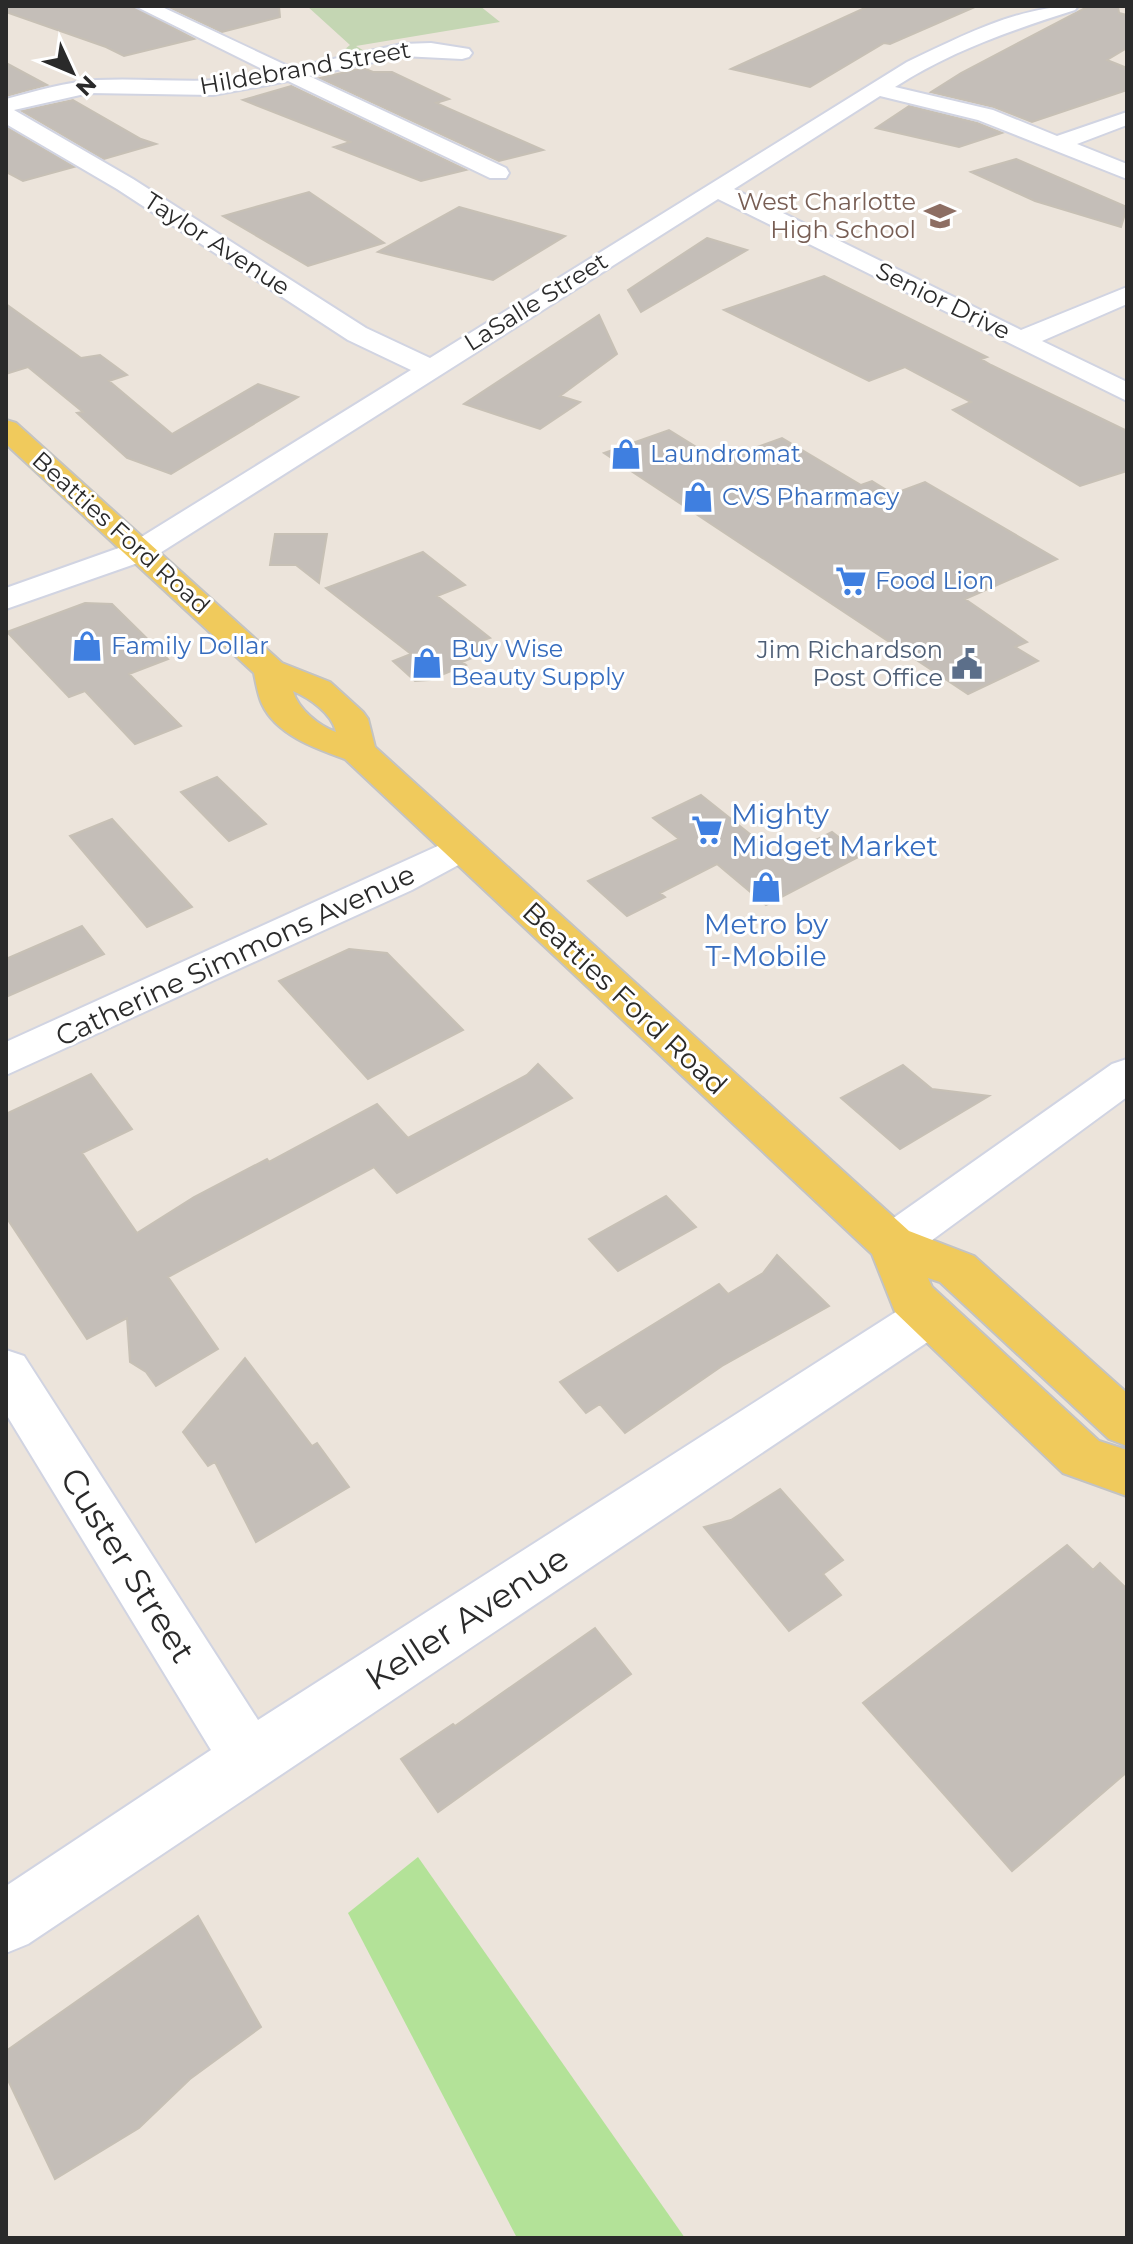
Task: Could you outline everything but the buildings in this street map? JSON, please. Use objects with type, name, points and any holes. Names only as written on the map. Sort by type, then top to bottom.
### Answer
[{"type":"main road","name":"Beatties Ford Road","points":[[6,429],[270,670],[279,704],[312,735],[358,751],[892,1244],[957,1269],[1127,1424]]},
{"type":"main road","name":"Beatties Ford Road","points":[[892,1244],[912,1298],[1081,1457],[1127,1473]]},
{"type":"street","points":[[145,6],[498,173]]},
{"type":"street","name":"LaSalle Street","points":[[6,599],[141,551],[877,89],[958,44],[1068,6]]},
{"type":"street","name":"Hildebrand Street","points":[[6,106],[98,86],[210,89],[411,48],[429,47],[462,53]]},
{"type":"street","points":[[877,89],[967,110],[1127,172]]},
{"type":"street","name":"Taylor Avenue","points":[[6,115],[125,184],[357,334],[429,368]]},
{"type":"street","points":[[1057,144],[1127,118]]},
{"type":"street","name":"Senior Drive","points":[[724,184],[1031,336],[1127,393]]},
{"type":"street","points":[[1031,336],[1127,295]]},
{"type":"street","name":"Senior Drive","points":[[1031,336],[1127,373]]},
{"type":"street","name":"Catherine Simmons Avenue","points":[[6,1060],[398,881],[462,847]]},
{"type":"street","points":[[892,1244],[1127,1075]]},
{"type":"street","name":"Keller Avenue","points":[[6,1922],[930,1315]]},
{"type":"street","name":"Custer Street","points":[[6,1371],[250,1759]]},
{"type":"green space","points":[[307,6],[480,6],[500,22],[356,46],[366,52],[338,55],[350,45]]},
{"type":"green space","points":[[418,1857],[685,2238],[517,2238],[348,1913]]},
{"type":"place","name":"West Charlotte High School","points":[[940,216]]},
{"type":"place","name":"Laundromat","points":[[626,454]]},
{"type":"place","name":"CVS Pharmacy","points":[[698,497]]},
{"type":"place","name":"Food Lion","points":[[851,581]]},
{"type":"place","name":"Family Dollar","points":[[87,646]]},
{"type":"place","name":"Buy Wise Beauty Supply","points":[[427,663]]},
{"type":"place","name":"Jim Richardson Post Office","points":[[967,664]]},
{"type":"place","name":"Mighty Midget Market","points":[[707,830]]},
{"type":"place","name":"Metro by T-Mobile","points":[[766,887]]}]
